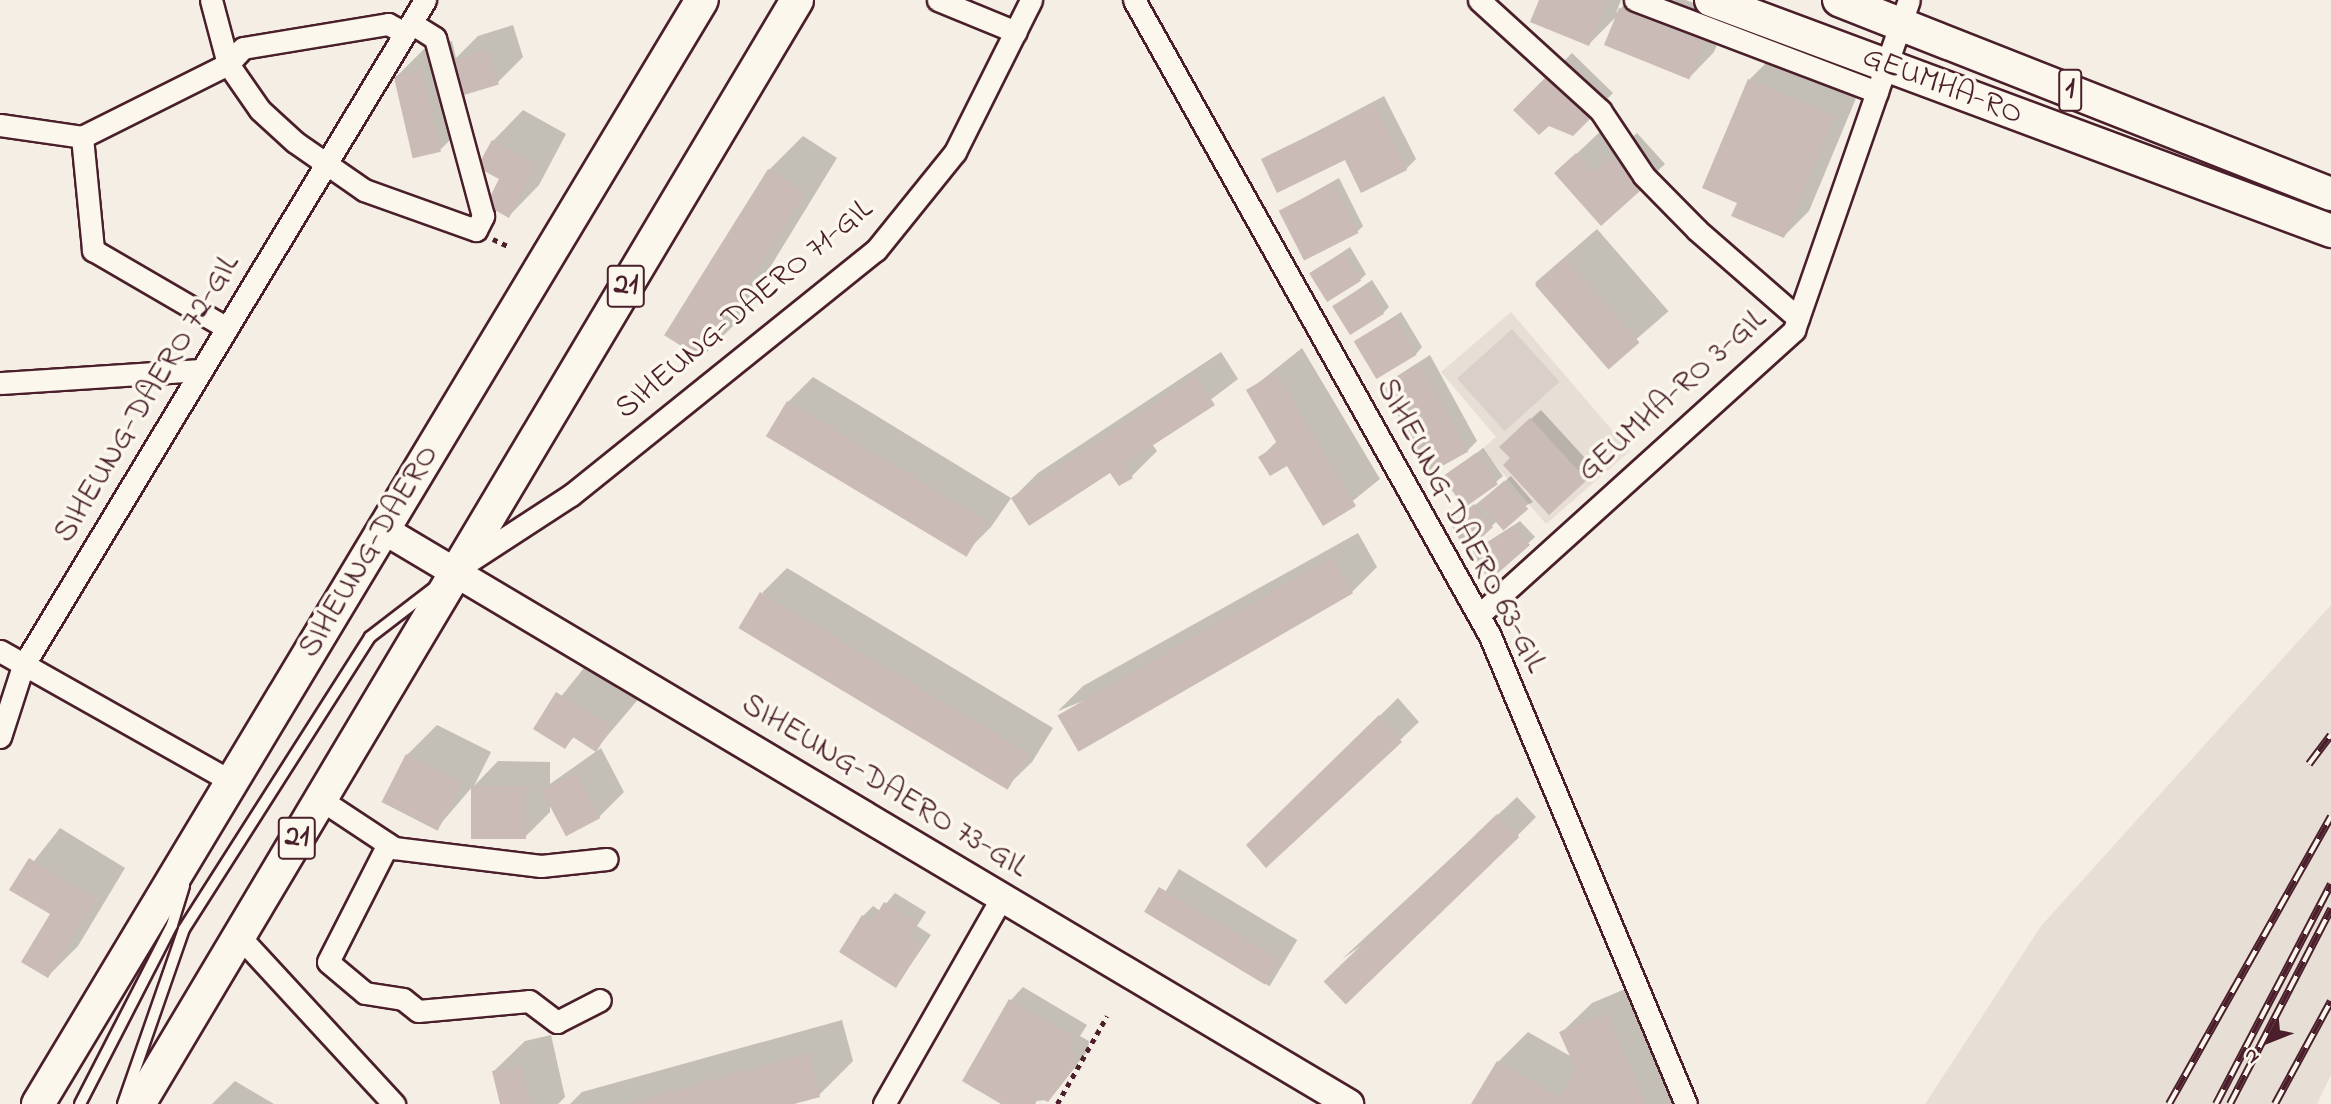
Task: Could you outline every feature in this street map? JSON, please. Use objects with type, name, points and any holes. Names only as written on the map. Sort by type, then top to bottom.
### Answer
[{"type":"main road","name":"SIHEUNG-DAERO","points":[[38,1104],[702,0]]},
{"type":"main road","name":"21","points":[[139,1104],[797,0]]},
{"type":"main road","name":"GEUMHA-RO","points":[[1711,0],[1881,79],[2331,231]]},
{"type":"main road","name":"GEUMHA-RO","points":[[1839,0],[1905,12],[2238,159],[2331,194]]},
{"type":"street","points":[[0,125],[82,137],[229,64],[243,48],[388,24],[408,28],[435,38],[483,216],[476,230],[404,209],[326,164],[260,110],[229,64],[211,0]]},
{"type":"street","name":"SIHEUNG-DAERO 72-GIL","points":[[0,737],[23,666],[425,0]]},
{"type":"street","points":[[939,0],[1016,32]]},
{"type":"street","name":"SIHEUNG-DAERO 71-GIL","points":[[454,572],[571,495],[876,250],[955,152],[1031,0]]},
{"type":"street","name":"SIHEUNG-DAERO 63-GIL","points":[[1134,0],[1479,615],[1686,1104]]},
{"type":"street","points":[[1479,0],[1600,110],[1644,176],[1697,230],[1798,318]]},
{"type":"street","points":[[1635,0],[1881,79]]},
{"type":"street","name":"GEUMHA-RO 3-GIL","points":[[1479,615],[1794,330],[1905,12]]},
{"type":"street","points":[[82,137],[93,250],[227,328]]},
{"type":"street","points":[[0,383],[202,370]]},
{"type":"street","name":"SIHEUNG-DAERO 73-GIL","points":[[384,530],[1349,1104]]},
{"type":"street","points":[[0,651],[231,781]]},
{"type":"street","points":[[320,799],[388,844],[541,866],[607,859]]},
{"type":"street","points":[[388,844],[328,962],[365,993],[404,999],[418,1010],[528,1001],[557,1022],[600,1000]]},
{"type":"street","points":[[884,1104],[1002,897]]},
{"type":"street","points":[[239,936],[394,1104]]},
{"type":"lane","points":[[123,1104],[184,929],[310,727],[370,637],[454,572]]},
{"type":"lane","points":[[80,1104],[172,925],[199,836]]},
{"type":"path","points":[[1057,1104],[1107,1016]]},
{"type":"shaded area","points":[[1511,312],[1630,451],[1546,524],[1482,449],[1496,437],[1441,372]]},
{"type":"shaded area","points":[[1512,329],[1560,382],[1505,431],[1457,379]]},
{"type":"shaded area","points":[[2331,605],[2331,1075],[2317,1104],[1925,1104],[2041,926]]},
{"type":"building","points":[[1539,0],[1607,0],[1589,46],[1530,22]]},
{"type":"building","points":[[1619,8],[1704,42],[1689,80],[1604,45]]},
{"type":"building","points":[[488,49],[499,84],[461,96],[450,61]]},
{"type":"building","points":[[422,70],[441,152],[413,158],[394,77]]},
{"type":"building","points":[[1546,77],[1590,119],[1573,136],[1549,126],[1539,135],[1513,110]]},
{"type":"building","points":[[1748,79],[1835,116],[1784,238],[1731,216],[1737,203],[1702,188]]},
{"type":"building","points":[[1374,104],[1407,170],[1361,193],[1345,160],[1277,193],[1261,159]]},
{"type":"building","points":[[492,140],[537,164],[509,218],[486,205],[499,179],[477,167]]},
{"type":"building","points":[[1576,153],[1593,173],[1611,156],[1641,190],[1601,226],[1554,173]]},
{"type":"building","points":[[768,169],[805,192],[701,359],[664,335]]},
{"type":"building","points":[[1333,183],[1358,233],[1304,261],[1279,211]]},
{"type":"building","points":[[1343,252],[1361,281],[1327,302],[1309,273]]},
{"type":"building","points":[[1566,258],[1639,343],[1609,369],[1535,285]]},
{"type":"building","points":[[1366,285],[1384,314],[1350,335],[1332,306]]},
{"type":"building","points":[[1394,317],[1417,355],[1376,379],[1354,341]]},
{"type":"building","points":[[1420,364],[1468,451],[1430,473],[1382,385]]},
{"type":"building","points":[[1276,372],[1356,506],[1323,526],[1287,466],[1270,476],[1258,457],[1278,445],[1246,390]]},
{"type":"building","points":[[1195,376],[1215,405],[1124,464],[1133,478],[1119,486],[1110,473],[1029,526],[1011,498]]},
{"type":"building","points":[[787,401],[988,522],[966,557],[766,436]]},
{"type":"building","points":[[1530,418],[1587,480],[1549,515],[1503,465],[1510,458],[1499,447]]},
{"type":"building","points":[[1476,453],[1498,484],[1464,508],[1442,477]]},
{"type":"building","points":[[1504,481],[1528,509],[1503,531],[1479,503]]},
{"type":"building","points":[[1474,504],[1493,527],[1466,552],[1451,524]]},
{"type":"building","points":[[1513,526],[1530,545],[1490,580],[1468,554]]},
{"type":"building","points":[[1332,557],[1353,593],[1078,752],[1057,716]]},
{"type":"building","points":[[760,592],[1029,754],[1008,790],[738,628]]},
{"type":"building","points":[[556,692],[612,727],[596,752],[573,737],[565,749],[533,729]]},
{"type":"building","points":[[1379,715],[1402,742],[1266,868],[1246,845]]},
{"type":"building","points":[[406,754],[462,783],[438,831],[381,802]]},
{"type":"building","points":[[576,772],[600,818],[566,836],[542,790]]},
{"type":"building","points":[[471,786],[526,786],[526,839],[471,839]]},
{"type":"building","points":[[1497,814],[1519,837],[1346,1004],[1324,981]]},
{"type":"building","points":[[29,858],[96,899],[48,978],[21,962],[50,914],[9,890]]},
{"type":"building","points":[[1159,887],[1280,960],[1265,984],[1144,912]]},
{"type":"building","points":[[884,902],[918,922],[909,936],[923,945],[896,988],[839,952],[862,915],[872,922]]},
{"type":"building","points":[[1009,999],[1076,1038],[1069,1050],[1077,1054],[1076,1066],[1048,1102],[1039,1097],[1035,1104],[1001,1104],[962,1081]]},
{"type":"building","points":[[1607,1013],[1646,1104],[1471,1104],[1497,1061],[1560,1098],[1576,1070],[1559,1032]]},
{"type":"building","points":[[808,1053],[820,1097],[794,1104],[627,1104]]},
{"type":"building","points":[[521,1065],[530,1104],[500,1104],[492,1071]]},
{"type":"railway","points":[[2309,764],[2331,735]]},
{"type":"railway","points":[[2169,1104],[2331,817]]},
{"type":"railway","points":[[2216,1104],[2331,884]]},
{"type":"railway","points":[[2230,1104],[2331,909]]},
{"type":"railway","points":[[2275,1104],[2331,1001]]}]
